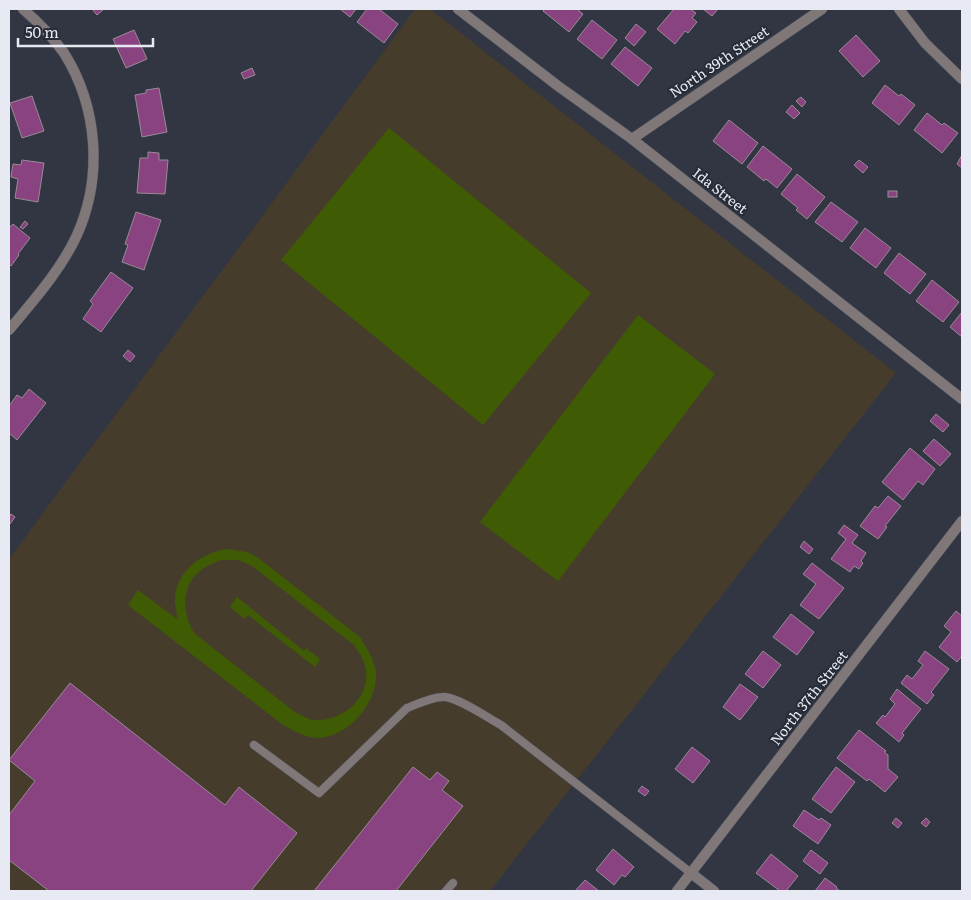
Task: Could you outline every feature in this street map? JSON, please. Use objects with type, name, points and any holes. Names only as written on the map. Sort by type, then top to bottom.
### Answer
[{"type":"street","points":[[9,330],[60,265],[77,236],[90,194],[94,161],[91,123],[81,87],[64,54],[52,37],[22,9]]},
{"type":"street","name":"Ida Street","points":[[458,9],[558,86],[632,139],[962,399]]},
{"type":"street","name":"North 39th Street","points":[[632,139],[822,9]]},
{"type":"street","points":[[899,9],[925,43],[962,79]]},
{"type":"street","name":"North 37th Street","points":[[677,891],[962,521]]},
{"type":"street","points":[[691,874],[714,891]]},
{"type":"lane","points":[[254,745],[318,793],[407,708],[445,697],[469,706],[501,725],[691,874]]},
{"type":"lane","points":[[446,891],[453,883]]},
{"type":"shaded area","points":[[415,9],[430,9],[896,373],[490,891],[9,891],[9,559]]},
{"type":"green space","points":[[389,128],[591,293],[483,425],[281,260]]},
{"type":"green space","points":[[638,315],[715,374],[558,581],[480,522]]},
{"type":"green space","points":[[226,549],[247,552],[257,557],[360,637],[374,663],[376,673],[375,684],[367,706],[351,724],[330,736],[319,738],[296,732],[283,725],[128,605],[138,590],[177,619],[175,595],[182,577],[193,564],[208,554]],"holes":[[[222,560],[239,560],[252,566],[354,645],[364,662],[365,685],[355,704],[346,711],[326,719],[314,720],[296,713],[194,633],[186,610],[185,598],[193,579],[200,571]]]},
{"type":"green space","points":[[237,597],[304,651],[306,648],[320,659],[315,667],[248,615],[245,619],[230,607]]},
{"type":"building","points":[[92,9],[104,9],[97,15]]},
{"type":"building","points":[[340,9],[356,9],[350,17]]},
{"type":"building","points":[[367,9],[379,9],[398,24],[384,43],[357,22]]},
{"type":"building","points":[[545,9],[577,9],[583,14],[569,32],[543,11]]},
{"type":"building","points":[[674,9],[690,9],[696,13],[692,18],[697,22],[688,33],[685,31],[675,44],[657,29]]},
{"type":"building","points":[[703,9],[718,9],[712,16]]},
{"type":"building","points":[[592,20],[617,40],[602,59],[577,39]]},
{"type":"building","points":[[636,24],[646,32],[634,46],[625,38]]},
{"type":"building","points":[[134,30],[147,59],[126,68],[113,39]]},
{"type":"building","points":[[856,35],[880,61],[863,77],[839,51]]},
{"type":"building","points":[[625,47],[652,68],[638,86],[611,64]]},
{"type":"building","points":[[252,68],[255,75],[244,79],[241,73]]},
{"type":"building","points":[[885,85],[915,105],[899,125],[872,103]]},
{"type":"building","points":[[159,88],[167,132],[142,137],[135,95],[146,93],[146,90]]},
{"type":"building","points":[[32,96],[44,131],[22,138],[10,103]]},
{"type":"building","points":[[801,97],[806,102],[802,107],[796,101]]},
{"type":"building","points":[[792,105],[800,113],[794,119],[786,112]]},
{"type":"building","points":[[927,113],[942,125],[944,123],[958,133],[942,153],[914,130]]},
{"type":"building","points":[[729,120],[758,143],[742,164],[713,141]]},
{"type":"building","points":[[763,146],[792,169],[777,188],[766,179],[764,181],[747,167]]},
{"type":"building","points":[[148,152],[159,153],[159,160],[168,160],[165,194],[137,193],[140,158],[148,158]]},
{"type":"building","points":[[962,155],[962,168],[957,164]]},
{"type":"building","points":[[22,160],[44,163],[38,202],[15,198],[18,179],[11,177],[13,164],[21,165]]},
{"type":"building","points":[[859,160],[868,167],[863,173],[854,165]]},
{"type":"building","points":[[797,174],[825,197],[807,219],[796,210],[798,208],[781,194]]},
{"type":"building","points":[[888,191],[897,191],[897,197],[888,197]]},
{"type":"building","points":[[831,202],[858,222],[842,242],[815,222]]},
{"type":"building","points":[[136,212],[161,220],[144,270],[122,262],[128,245],[125,244]]},
{"type":"building","points":[[25,221],[28,224],[23,229],[20,227]]},
{"type":"building","points":[[13,224],[30,238],[11,266],[9,264],[9,228]]},
{"type":"building","points":[[865,228],[891,248],[876,268],[850,248]]},
{"type":"building","points":[[899,253],[926,274],[910,294],[884,273]]},
{"type":"building","points":[[111,272],[133,288],[101,332],[83,319],[93,304],[90,301]]},
{"type":"building","points":[[932,280],[959,302],[943,322],[916,301]]},
{"type":"building","points":[[962,312],[962,337],[950,327]]},
{"type":"building","points":[[128,350],[135,356],[130,362],[123,356]]},
{"type":"building","points":[[29,389],[46,403],[17,440],[9,433],[9,406],[17,395],[22,398]]},
{"type":"building","points":[[936,414],[949,425],[943,432],[930,421]]},
{"type":"building","points":[[934,439],[951,454],[940,466],[923,451]]},
{"type":"building","points":[[910,448],[935,469],[923,485],[918,481],[903,500],[882,482]]},
{"type":"building","points":[[888,496],[901,506],[885,526],[887,527],[878,539],[860,526],[875,506],[878,508]]},
{"type":"building","points":[[11,514],[15,517],[10,524],[9,517]]},
{"type":"building","points":[[844,525],[858,535],[852,543],[866,553],[859,569],[854,566],[850,572],[831,559],[846,539],[838,533]]},
{"type":"building","points":[[804,541],[813,549],[809,554],[800,547]]},
{"type":"building","points":[[812,563],[844,588],[819,619],[800,605],[816,584],[803,574]]},
{"type":"building","points":[[956,611],[962,616],[962,656],[957,662],[939,647],[951,632],[944,626]]},
{"type":"building","points":[[791,614],[814,632],[797,655],[773,637]]},
{"type":"building","points":[[763,651],[781,665],[763,688],[745,674]]},
{"type":"building","points":[[925,651],[949,669],[931,692],[934,695],[927,704],[901,683],[907,675],[912,679],[923,665],[918,661]]},
{"type":"building","points":[[70,683],[225,805],[239,787],[297,833],[251,891],[49,891],[9,860],[9,815],[35,781],[9,760]]},
{"type":"building","points":[[740,684],[758,697],[740,720],[723,707]]},
{"type":"building","points":[[897,689],[921,709],[902,733],[904,735],[899,742],[876,723],[883,715],[885,717],[895,704],[890,699]]},
{"type":"building","points":[[859,730],[886,751],[884,752],[888,755],[888,769],[898,777],[885,792],[837,758]]},
{"type":"building","points":[[692,747],[710,761],[693,783],[675,769]]},
{"type":"building","points":[[413,767],[430,780],[437,772],[449,781],[442,790],[463,806],[396,891],[314,891]]},
{"type":"building","points":[[836,767],[855,782],[831,813],[812,799]]},
{"type":"building","points":[[642,786],[649,791],[645,796],[638,791]]},
{"type":"building","points":[[804,810],[831,825],[818,844],[793,826]]},
{"type":"building","points":[[896,818],[902,823],[898,828],[892,823]]},
{"type":"building","points":[[926,818],[930,822],[926,827],[921,823]]},
{"type":"building","points":[[613,849],[634,867],[625,877],[622,875],[614,885],[596,870]]},
{"type":"building","points":[[811,850],[828,863],[820,874],[803,861]]},
{"type":"building","points":[[771,854],[798,876],[786,891],[780,891],[756,873]]},
{"type":"building","points":[[825,878],[837,887],[840,891],[815,891]]},
{"type":"building","points":[[585,880],[599,891],[575,891]]}]
